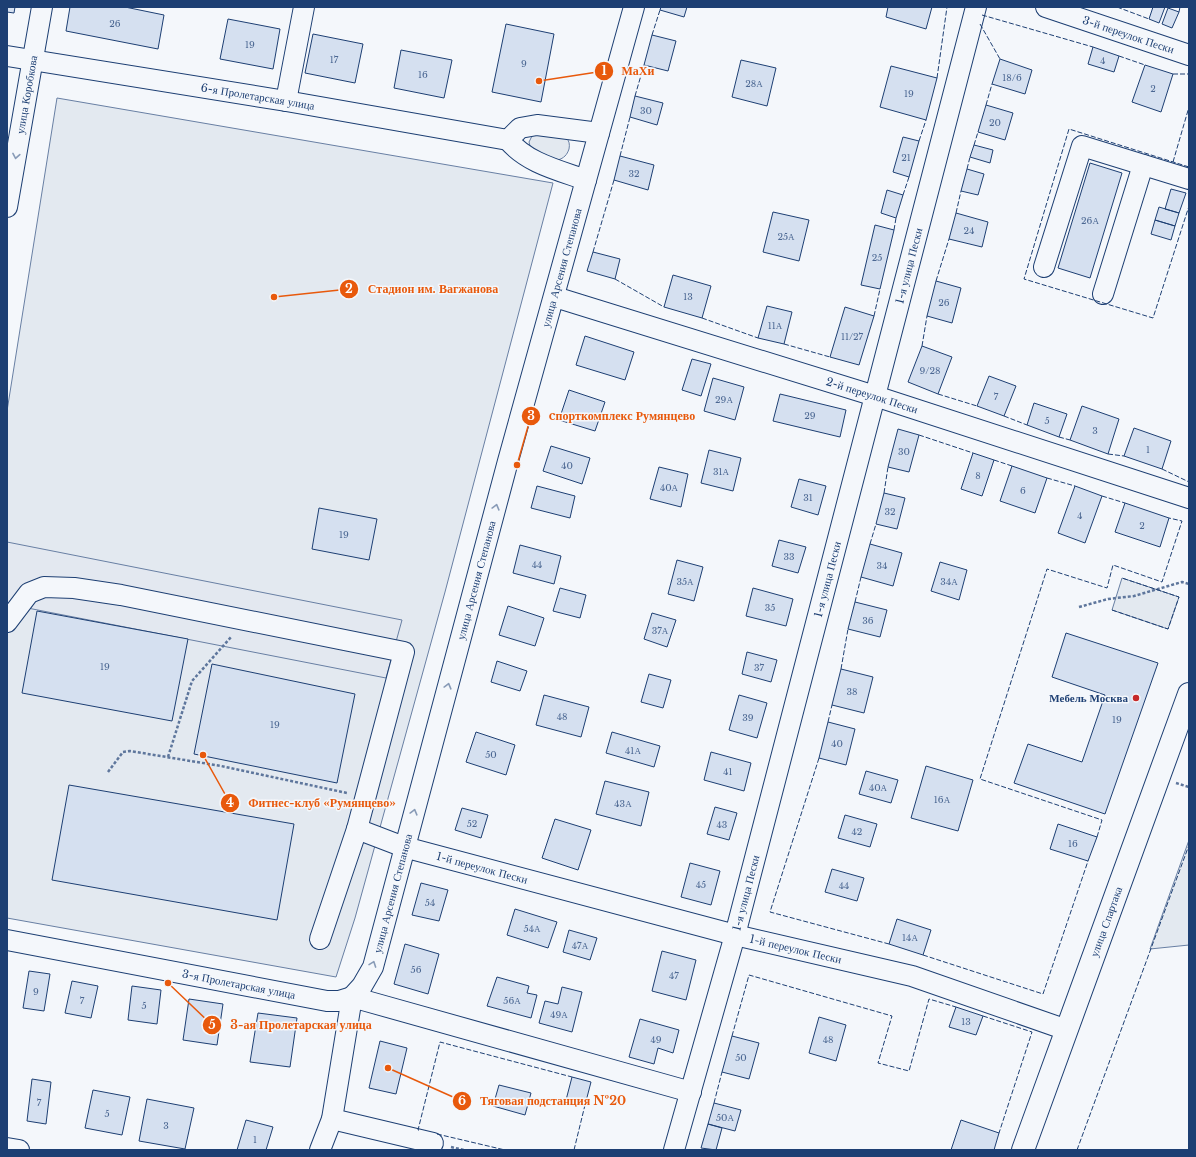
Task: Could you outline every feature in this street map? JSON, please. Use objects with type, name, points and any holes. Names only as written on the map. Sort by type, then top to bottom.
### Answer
[{"type":"main road","name":"улица Спартака","points":[[1023,1150],[1189,694]]},
{"type":"street","name":"улица Коробкова","points":[[7,207],[42,7]]},
{"type":"street","points":[[286,101],[304,7]]},
{"type":"street","name":"улица Арсения Степанова","points":[[320,1150],[332,1120],[352,997],[362,986],[372,967],[508,461],[555,297],[634,7]]},
{"type":"street","name":"1-я улица Пески","points":[[674,1150],[735,935],[976,7]]},
{"type":"street","name":"3-й переулок Пески","points":[[1046,7],[1189,56]]},
{"type":"street","name":"6-я Пролетарская улица","points":[[7,56],[286,101],[508,140]]},
{"type":"street","points":[[586,180],[552,168],[530,158],[515,148],[508,140],[520,128],[537,125],[599,133]]},
{"type":"street","points":[[1044,267],[1082,146],[1189,179]]},
{"type":"street","points":[[1103,294],[1143,165]]},
{"type":"street","name":"2-й переулок Пески","points":[[555,297],[876,396],[1189,498]]},
{"type":"street","points":[[7,622],[29,593],[44,587],[74,588],[122,595],[404,652],[367,798],[320,939]]},
{"type":"street","name":"1-й переулок Пески","points":[[357,829],[404,847],[735,935],[912,976],[1067,1030]]},
{"type":"street","name":"3-я Пролетарская улица","points":[[7,940],[327,1001],[352,997]]},
{"type":"street","points":[[352,997],[691,1092]]},
{"type":"street","points":[[332,1120],[433,1143]]},
{"type":"street","points":[[7,1148],[19,1150]]},
{"type":"path","points":[[1080,607],[1108,599],[1134,596],[1182,582],[1189,584]]},
{"type":"path","points":[[168,757],[192,681],[246,620]]},
{"type":"path","points":[[108,772],[123,752],[130,751],[221,766],[367,798]]},
{"type":"shaded area","points":[[57,98],[553,183],[445,592],[355,918],[336,977],[7,918],[7,411]]},
{"type":"shaded area","points":[[534,132],[557,134],[567,138],[569,149],[566,155],[558,160],[531,150],[529,142]]},
{"type":"shaded area","points":[[7,542],[402,620],[386,678],[7,604]]},
{"type":"shaded area","points":[[1122,578],[1179,597],[1168,629],[1112,610]]},
{"type":"shaded area","points":[[1189,840],[1189,945],[1150,949]]},
{"type":"building","points":[[7,7],[15,7],[14,13],[7,12]]},
{"type":"building","points":[[70,7],[125,7],[164,15],[158,49],[66,31]]},
{"type":"building","points":[[661,7],[687,7],[684,17],[660,10]]},
{"type":"building","points":[[888,7],[932,7],[926,29],[886,17]]},
{"type":"building","points":[[1153,7],[1165,7],[1159,23],[1149,19]]},
{"type":"building","points":[[1168,8],[1179,12],[1172,28],[1162,24]]},
{"type":"building","points":[[228,19],[280,29],[273,69],[220,59]]},
{"type":"building","points":[[506,24],[554,34],[541,102],[492,92]]},
{"type":"building","points":[[313,34],[363,44],[355,83],[305,73]]},
{"type":"building","points":[[652,35],[676,41],[668,71],[644,65]]},
{"type":"building","points":[[1093,47],[1119,56],[1114,72],[1088,64]]},
{"type":"building","points":[[401,50],[452,60],[444,98],[394,88]]},
{"type":"building","points":[[1000,59],[1032,70],[1025,94],[992,84]]},
{"type":"building","points":[[741,60],[776,68],[767,106],[732,97]]},
{"type":"building","points":[[1145,65],[1173,74],[1161,112],[1132,102]]},
{"type":"building","points":[[891,66],[937,78],[926,120],[880,107]]},
{"type":"building","points":[[635,96],[663,103],[657,125],[630,117]]},
{"type":"building","points":[[986,105],[1013,113],[1005,140],[978,132]]},
{"type":"building","points":[[903,137],[919,141],[909,177],[893,172]]},
{"type":"building","points":[[974,145],[993,150],[990,163],[970,157]]},
{"type":"building","points":[[620,156],[654,165],[648,190],[614,180]]},
{"type":"building","points":[[1090,163],[1122,173],[1090,278],[1058,268]]},
{"type":"building","points":[[967,169],[984,174],[978,195],[961,191]]},
{"type":"building","points":[[1171,189],[1186,193],[1179,213],[1165,209]]},
{"type":"building","points":[[887,190],[903,195],[896,218],[881,213]]},
{"type":"building","points":[[1159,207],[1179,213],[1175,226],[1155,220]]},
{"type":"building","points":[[773,212],[809,220],[799,261],[763,252]]},
{"type":"building","points":[[956,213],[988,222],[982,247],[949,239]]},
{"type":"building","points":[[1155,220],[1175,226],[1171,240],[1151,234]]},
{"type":"building","points":[[875,225],[894,230],[880,289],[861,285]]},
{"type":"building","points":[[593,252],[620,259],[615,279],[587,271]]},
{"type":"building","points":[[673,275],[711,286],[702,318],[664,307]]},
{"type":"building","points":[[936,281],[961,288],[952,323],[927,316]]},
{"type":"building","points":[[767,306],[792,312],[784,344],[758,338]]},
{"type":"building","points":[[845,307],[874,316],[859,365],[830,357]]},
{"type":"building","points":[[585,336],[634,352],[625,380],[576,365]]},
{"type":"building","points":[[922,346],[952,357],[938,394],[908,382]]},
{"type":"building","points":[[692,359],[711,364],[701,396],[682,390]]},
{"type":"building","points":[[989,376],[1016,386],[1004,416],[977,406]]},
{"type":"building","points":[[713,378],[744,387],[735,420],[704,411]]},
{"type":"building","points":[[569,390],[605,402],[595,431],[559,420]]},
{"type":"building","points":[[780,394],[846,410],[840,437],[773,421]]},
{"type":"building","points":[[1034,403],[1067,414],[1059,437],[1027,425]]},
{"type":"building","points":[[1082,406],[1119,419],[1108,454],[1070,440]]},
{"type":"building","points":[[1134,428],[1171,441],[1162,469],[1124,456]]},
{"type":"building","points":[[898,429],[919,435],[909,472],[888,467]]},
{"type":"building","points":[[551,446],[590,458],[582,484],[543,471]]},
{"type":"building","points":[[709,450],[741,458],[733,491],[701,483]]},
{"type":"building","points":[[973,453],[994,460],[982,496],[961,489]]},
{"type":"building","points":[[1012,466],[1047,478],[1035,513],[1000,501]]},
{"type":"building","points":[[659,467],[688,474],[681,507],[650,499]]},
{"type":"building","points":[[799,479],[826,486],[818,515],[791,507]]},
{"type":"building","points":[[537,486],[575,496],[570,518],[531,508]]},
{"type":"building","points":[[1075,486],[1102,496],[1085,543],[1058,533]]},
{"type":"building","points":[[884,493],[905,498],[897,529],[876,524]]},
{"type":"building","points":[[1125,503],[1169,518],[1160,547],[1115,532]]},
{"type":"building","points":[[319,508],[377,519],[369,560],[312,549]]},
{"type":"building","points":[[779,540],[806,547],[798,573],[772,566]]},
{"type":"building","points":[[870,544],[902,553],[893,586],[861,577]]},
{"type":"building","points":[[520,545],[561,556],[554,584],[513,573]]},
{"type":"building","points":[[677,560],[703,567],[694,601],[668,594]]},
{"type":"building","points":[[940,562],[967,570],[959,600],[931,591]]},
{"type":"building","points":[[560,588],[586,595],[580,618],[553,611]]},
{"type":"building","points":[[753,588],[793,599],[786,626],[746,616]]},
{"type":"building","points":[[855,602],[887,610],[880,637],[848,629]]},
{"type":"building","points":[[508,606],[544,618],[535,646],[499,635]]},
{"type":"building","points":[[37,611],[188,639],[172,721],[22,693]]},
{"type":"building","points":[[652,613],[676,620],[667,647],[644,639]]},
{"type":"building","points":[[1066,633],[1158,663],[1105,814],[1014,783],[1028,744],[1082,762],[1105,695],[1052,677]]},
{"type":"building","points":[[747,652],[777,660],[771,682],[742,674]]},
{"type":"building","points":[[497,661],[527,671],[520,691],[491,682]]},
{"type":"building","points":[[212,664],[355,694],[337,783],[194,754]]},
{"type":"building","points":[[841,669],[873,677],[864,713],[832,705]]},
{"type":"building","points":[[649,674],[671,680],[663,708],[641,702]]},
{"type":"building","points":[[544,695],[589,707],[581,737],[536,725]]},
{"type":"building","points":[[739,695],[767,703],[757,738],[729,730]]},
{"type":"building","points":[[828,722],[855,729],[846,765],[819,758]]},
{"type":"building","points":[[476,732],[515,745],[506,775],[466,762]]},
{"type":"building","points":[[612,732],[660,746],[654,767],[606,753]]},
{"type":"building","points":[[711,752],[751,763],[744,791],[704,780]]},
{"type":"building","points":[[926,766],[973,780],[958,831],[911,818]]},
{"type":"building","points":[[866,771],[898,780],[891,803],[859,794]]},
{"type":"building","points":[[605,781],[649,792],[641,826],[596,814]]},
{"type":"building","points":[[69,785],[294,824],[277,920],[52,880]]},
{"type":"building","points":[[715,807],[737,813],[729,840],[707,834]]},
{"type":"building","points":[[462,808],[488,815],[481,838],[455,830]]},
{"type":"building","points":[[845,815],[877,824],[870,847],[838,838]]},
{"type":"building","points":[[555,819],[591,830],[578,870],[542,858]]},
{"type":"building","points":[[1058,824],[1097,837],[1088,861],[1050,849]]},
{"type":"building","points":[[690,863],[720,871],[711,905],[681,897]]},
{"type":"building","points":[[832,869],[864,878],[857,901],[825,892]]},
{"type":"building","points":[[421,883],[448,890],[439,921],[412,915]]},
{"type":"building","points":[[515,909],[557,922],[548,948],[507,935]]},
{"type":"building","points":[[897,919],[931,930],[923,955],[889,944]]},
{"type":"building","points":[[569,930],[597,938],[590,960],[563,952]]},
{"type":"building","points":[[405,944],[439,954],[428,994],[394,984]]},
{"type":"building","points":[[662,951],[696,960],[686,1000],[652,991]]},
{"type":"building","points":[[29,971],[50,974],[44,1011],[23,1008]]},
{"type":"building","points":[[497,977],[529,986],[527,993],[537,995],[531,1018],[487,1006]]},
{"type":"building","points":[[72,981],[98,986],[91,1018],[65,1013]]},
{"type":"building","points":[[132,986],[161,990],[157,1024],[128,1020]]},
{"type":"building","points":[[562,987],[582,992],[572,1032],[539,1023],[545,1001],[558,1004]]},
{"type":"building","points":[[189,999],[223,1004],[217,1045],[183,1040]]},
{"type":"building","points":[[956,1007],[983,1016],[976,1035],[949,1027]]},
{"type":"building","points":[[258,1013],[297,1018],[290,1067],[250,1062]]},
{"type":"building","points":[[819,1017],[846,1025],[836,1061],[809,1053]]},
{"type":"building","points":[[640,1019],[679,1030],[673,1053],[658,1048],[654,1064],[629,1057]]},
{"type":"building","points":[[732,1036],[759,1043],[749,1079],[722,1072]]},
{"type":"building","points":[[380,1041],[407,1048],[396,1094],[369,1088]]},
{"type":"building","points":[[572,1077],[591,1082],[585,1105],[566,1100]]},
{"type":"building","points":[[32,1079],[51,1082],[46,1124],[27,1121]]},
{"type":"building","points":[[499,1085],[531,1093],[525,1115],[493,1106]]},
{"type":"building","points":[[93,1090],[130,1097],[122,1135],[85,1128]]},
{"type":"building","points":[[147,1099],[194,1108],[185,1149],[139,1141]]},
{"type":"building","points":[[714,1103],[741,1110],[735,1131],[708,1124]]},
{"type":"building","points":[[246,1120],[273,1127],[266,1150],[237,1150]]},
{"type":"building","points":[[961,1120],[999,1133],[994,1150],[951,1150]]},
{"type":"building","points":[[708,1124],[722,1128],[716,1150],[701,1148]]},
{"type":"fence","points":[[937,78],[947,7]]},
{"type":"fence","points":[[1117,7],[1149,19]]},
{"type":"fence","points":[[1179,12],[1180,7]]},
{"type":"fence","points":[[652,35],[660,10]]},
{"type":"fence","points":[[982,15],[1093,47]]},
{"type":"fence","points":[[980,24],[1000,59]]},
{"type":"fence","points":[[1119,56],[1145,65]]},
{"type":"fence","points":[[635,96],[644,65]]},
{"type":"fence","points":[[1173,74],[1189,74]]},
{"type":"fence","points":[[986,105],[992,84]]},
{"type":"fence","points":[[1173,162],[1189,107]]},
{"type":"fence","points":[[620,156],[630,117]]},
{"type":"fence","points":[[919,141],[926,120]]},
{"type":"fence","points":[[1189,167],[1069,129],[1024,279],[1153,318],[1189,206]]},
{"type":"fence","points":[[974,145],[978,132]]},
{"type":"fence","points":[[967,169],[970,157]]},
{"type":"fence","points":[[903,195],[909,177]]},
{"type":"fence","points":[[593,252],[614,180]]},
{"type":"fence","points":[[956,213],[961,191]]},
{"type":"fence","points":[[894,230],[896,218]]},
{"type":"fence","points":[[936,281],[949,239]]},
{"type":"fence","points":[[615,279],[664,307]]},
{"type":"fence","points":[[874,316],[880,289]]},
{"type":"fence","points":[[922,346],[927,316]]},
{"type":"fence","points":[[702,318],[758,338]]},
{"type":"fence","points":[[784,344],[830,357]]},
{"type":"fence","points":[[938,394],[977,406]]},
{"type":"fence","points":[[1004,416],[1027,425]]},
{"type":"fence","points":[[919,435],[973,453]]},
{"type":"fence","points":[[1059,437],[1070,440]]},
{"type":"fence","points":[[1108,454],[1124,456]]},
{"type":"fence","points":[[994,460],[1012,466]]},
{"type":"fence","points":[[884,493],[888,467]]},
{"type":"fence","points":[[1162,469],[1189,482]]},
{"type":"fence","points":[[1047,478],[1075,486]]},
{"type":"fence","points":[[1102,496],[1125,503]]},
{"type":"fence","points":[[1097,837],[1102,820],[980,779],[1047,569],[1107,588],[1113,565],[1162,582],[1182,521],[1169,518]]},
{"type":"fence","points":[[870,544],[876,524]]},
{"type":"fence","points":[[855,602],[861,577]]},
{"type":"fence","points":[[1112,610],[1168,629],[1179,597],[1122,578]]},
{"type":"fence","points":[[841,669],[848,629]]},
{"type":"fence","points":[[828,722],[832,705]]},
{"type":"fence","points":[[819,758],[770,912],[889,944]]},
{"type":"fence","points":[[1077,1150],[1189,845]]},
{"type":"fence","points":[[923,955],[1043,994],[1088,861]]},
{"type":"fence","points":[[732,1036],[749,975],[892,1016],[878,1063],[909,1071],[929,999],[956,1007]]},
{"type":"fence","points":[[983,1016],[1032,1032],[999,1133]]},
{"type":"fence","points":[[419,1130],[440,1042],[572,1077]]},
{"type":"fence","points":[[714,1103],[722,1072]]},
{"type":"fence","points":[[574,1150],[585,1105]]},
{"type":"fence","points":[[437,1134],[505,1150]]},
{"type":"place","name":"МаХи","points":[[539,81]]},
{"type":"place","name":"Стадион им. Вагжанова","points":[[274,297]]},
{"type":"place","name":"cпорткомплекс Румянцево","points":[[517,465]]},
{"type":"place","name":"Мебель Москва","points":[[1136,698]]},
{"type":"place","name":"Фитнес-клуб «Румянцево»","points":[[203,755]]},
{"type":"place","name":"3-ая Пролетарская улица","points":[[168,983]]},
{"type":"place","name":"Тяговая подстанция №20","points":[[388,1068]]}]
